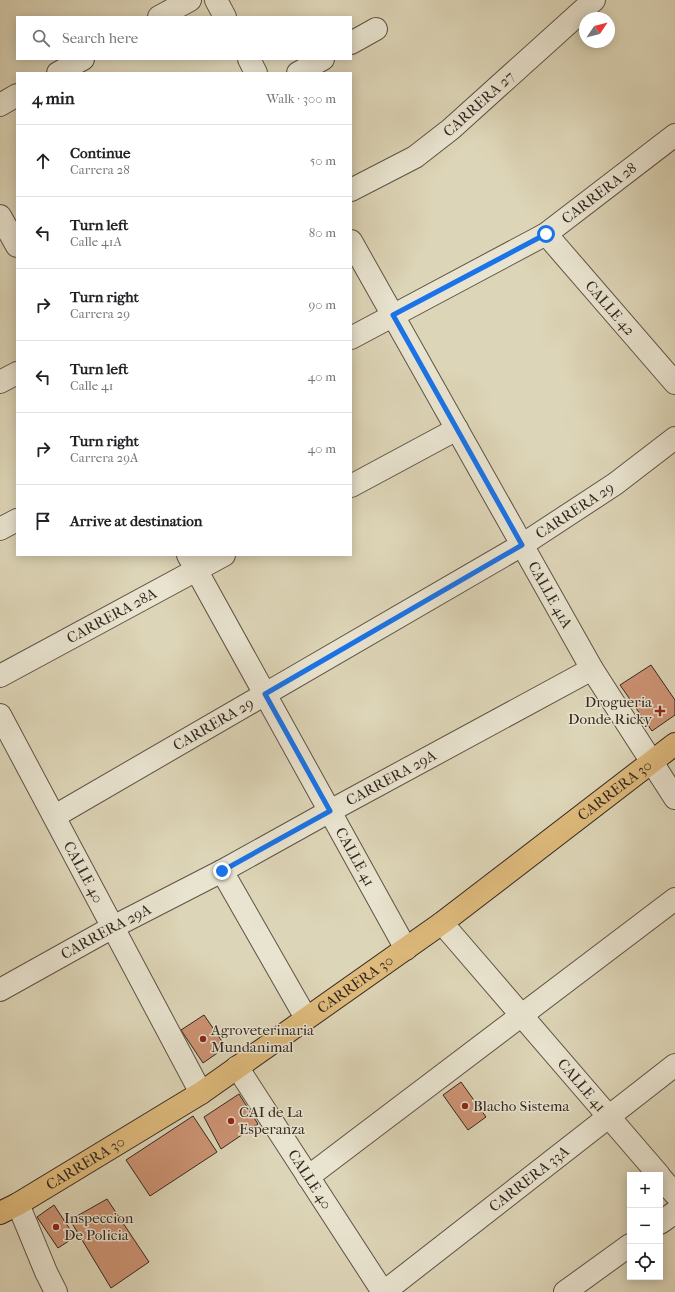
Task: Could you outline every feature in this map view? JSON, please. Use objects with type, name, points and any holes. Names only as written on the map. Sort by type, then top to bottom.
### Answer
[{"type":"main road","name":"CARRERA 30","points":[[9,1208],[201,1093],[442,923],[675,744]]},
{"type":"street","points":[[161,16],[190,0]]},
{"type":"street","points":[[216,0],[224,16]]},
{"type":"street","name":"CARRERA 27","points":[[352,189],[421,152],[451,129],[594,0]]},
{"type":"street","points":[[352,42],[376,29]]},
{"type":"street","points":[[60,72],[81,60]]},
{"type":"street","points":[[250,60],[256,72]]},
{"type":"street","points":[[300,72],[321,60]]},
{"type":"street","points":[[0,105],[16,96]]},
{"type":"street","name":"CARRERA 28","points":[[352,337],[546,234],[675,135]]},
{"type":"street","points":[[0,216],[11,239]]},
{"type":"street","name":"CALLE 42","points":[[546,234],[675,383]]},
{"type":"street","name":"CALLE 41A","points":[[352,243],[592,669],[675,798]]},
{"type":"street","points":[[0,382],[16,374]]},
{"type":"street","points":[[352,485],[457,429]]},
{"type":"street","name":"CARRERA 29","points":[[55,816],[522,545],[615,484],[675,438]]},
{"type":"street","points":[[0,530],[16,521]]},
{"type":"street","name":"CARRERA 28A","points":[[0,676],[192,563],[220,556]]},
{"type":"street","name":"CALLE 41","points":[[192,563],[406,949]]},
{"type":"street","name":"CARRERA 29A","points":[[0,990],[113,927],[222,871],[592,669]]},
{"type":"street","name":"CALLE 40","points":[[0,715],[201,1093]]},
{"type":"street","points":[[222,871],[306,1018]]},
{"type":"street","points":[[308,1177],[675,899]]},
{"type":"street","name":"CALLE 41","points":[[442,923],[656,1172]]},
{"type":"street","name":"CARRERA 33A","points":[[383,1292],[675,1065]]},
{"type":"street","name":"CALLE 40","points":[[237,1067],[383,1292]]},
{"type":"street","name":"CALLE 41","points":[[663,1180],[675,1194]]},
{"type":"street","points":[[9,1208],[56,1292]]},
{"type":"street","points":[[663,1221],[675,1212]]},
{"type":"street","points":[[565,1292],[627,1247]]},
{"type":"building","points":[[651,665],[675,700],[675,715],[652,731],[620,685]]},
{"type":"building","name":"Agroveterinaria Mundanimal","points":[[204,1015],[226,1047],[203,1063],[181,1030]]},
{"type":"building","name":"Blacho Sistema","points":[[461,1082],[486,1117],[468,1130],[443,1095]]},
{"type":"building","name":"CAI de La Esperanza","points":[[239,1094],[258,1124],[221,1149],[204,1117]]},
{"type":"building","points":[[193,1116],[217,1152],[150,1196],[126,1160]]},
{"type":"building","points":[[107,1199],[149,1262],[111,1288],[70,1220]]},
{"type":"building","name":"Inspeccion De Policia","points":[[54,1205],[75,1237],[58,1248],[37,1217]]},
{"type":"place","name":"Drogueria Donde Ricky","points":[[660,711]]},
{"type":"place","name":"Agroveterinaria Mundanimal","points":[[203,1039]]},
{"type":"place","name":"Blacho Sistema","points":[[465,1106]]},
{"type":"place","name":"CAI de La Esperanza","points":[[231,1121]]},
{"type":"place","name":"Inspeccion De Policia","points":[[56,1227]]},
{"type":"route","points":[[222,871],[330,811],[265,694],[522,545],[393,315],[546,234]]}]
